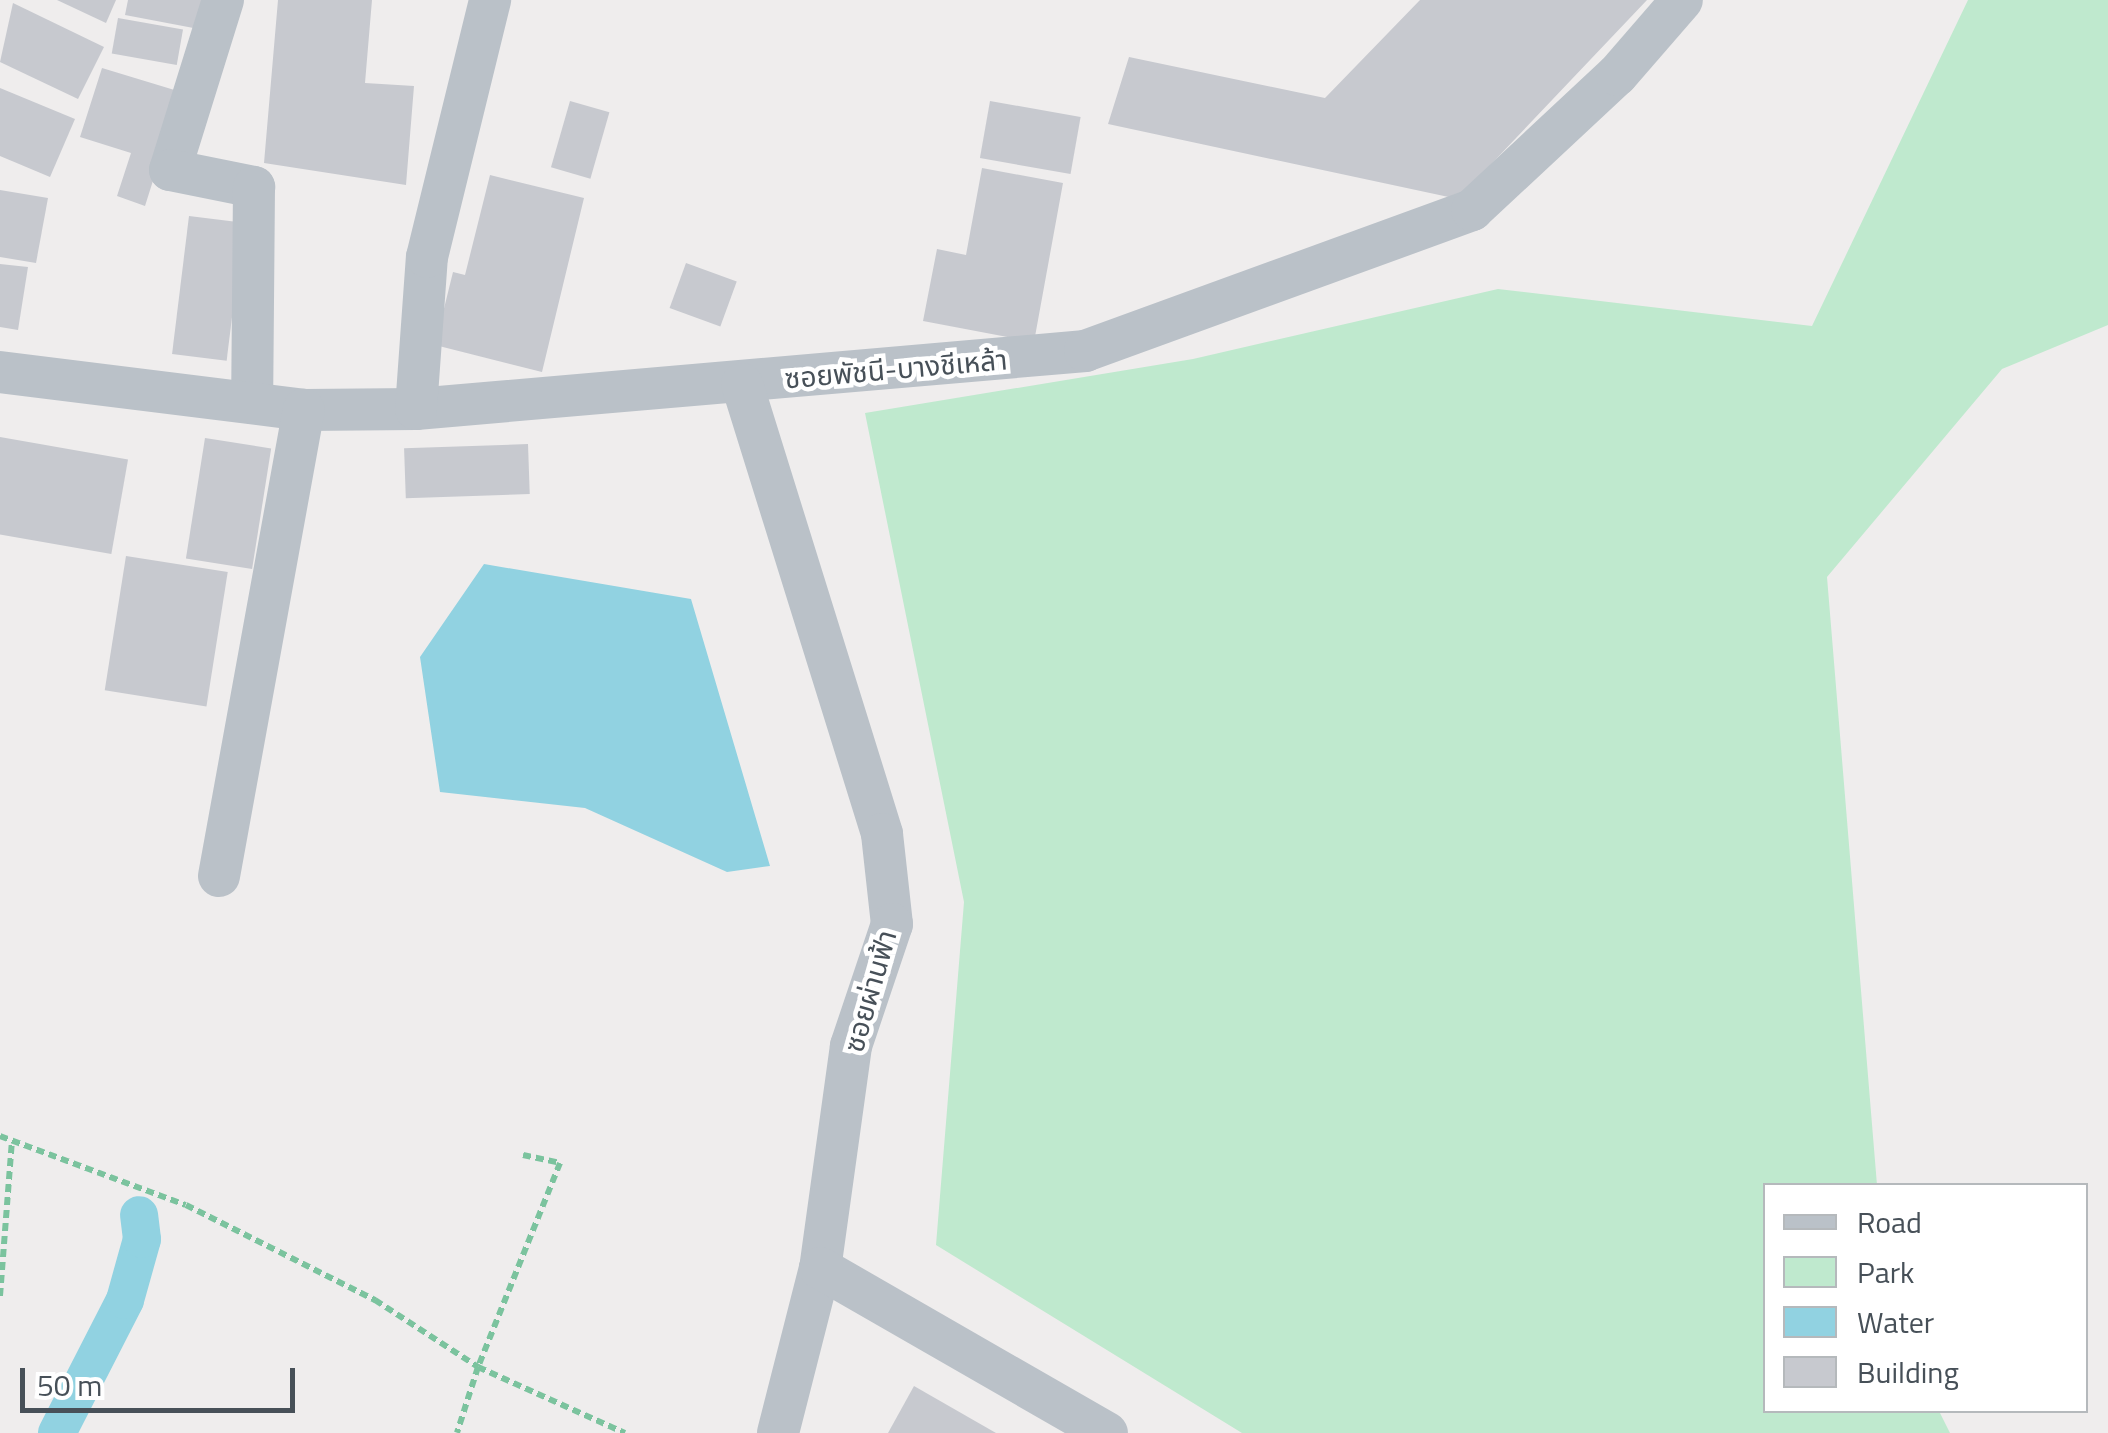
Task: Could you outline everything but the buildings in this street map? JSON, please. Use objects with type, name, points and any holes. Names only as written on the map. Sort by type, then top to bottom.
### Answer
[{"type":"street","points":[[223,0],[170,170],[254,187],[252,403]]},
{"type":"street","points":[[416,409],[427,256],[490,0]]},
{"type":"street","name":"ซอยพัชนี-บางชีเหล้า","points":[[0,372],[304,410],[416,409],[1085,352],[1417,234],[1514,178],[1682,0]]},
{"type":"street","name":"ซอยผ่านฟ้า","points":[[742,384],[882,834],[892,924],[851,1046],[820,1268],[778,1433]]},
{"type":"street","points":[[219,876],[304,410]]},
{"type":"street","points":[[820,1268],[1106,1433]]},
{"type":"path","points":[[0,1136],[186,1205],[375,1300],[478,1367],[625,1433]]},
{"type":"path","points":[[0,1296],[12,1140]]},
{"type":"path","points":[[457,1433],[478,1367],[560,1163],[523,1155]]},
{"type":"green space","points":[[1968,0],[2108,0],[2108,325],[2002,369],[1827,577],[1877,1183],[1763,1183],[1763,1413],[1940,1413],[1950,1433],[1242,1433],[936,1245],[964,902],[865,413],[1193,359],[1498,289],[1812,326]]},
{"type":"water","points":[[484,564],[691,599],[770,866],[727,872],[585,808],[440,792],[420,657]]},
{"type":"waterway","points":[[57,1433],[125,1300],[142,1239],[139,1215]]}]
